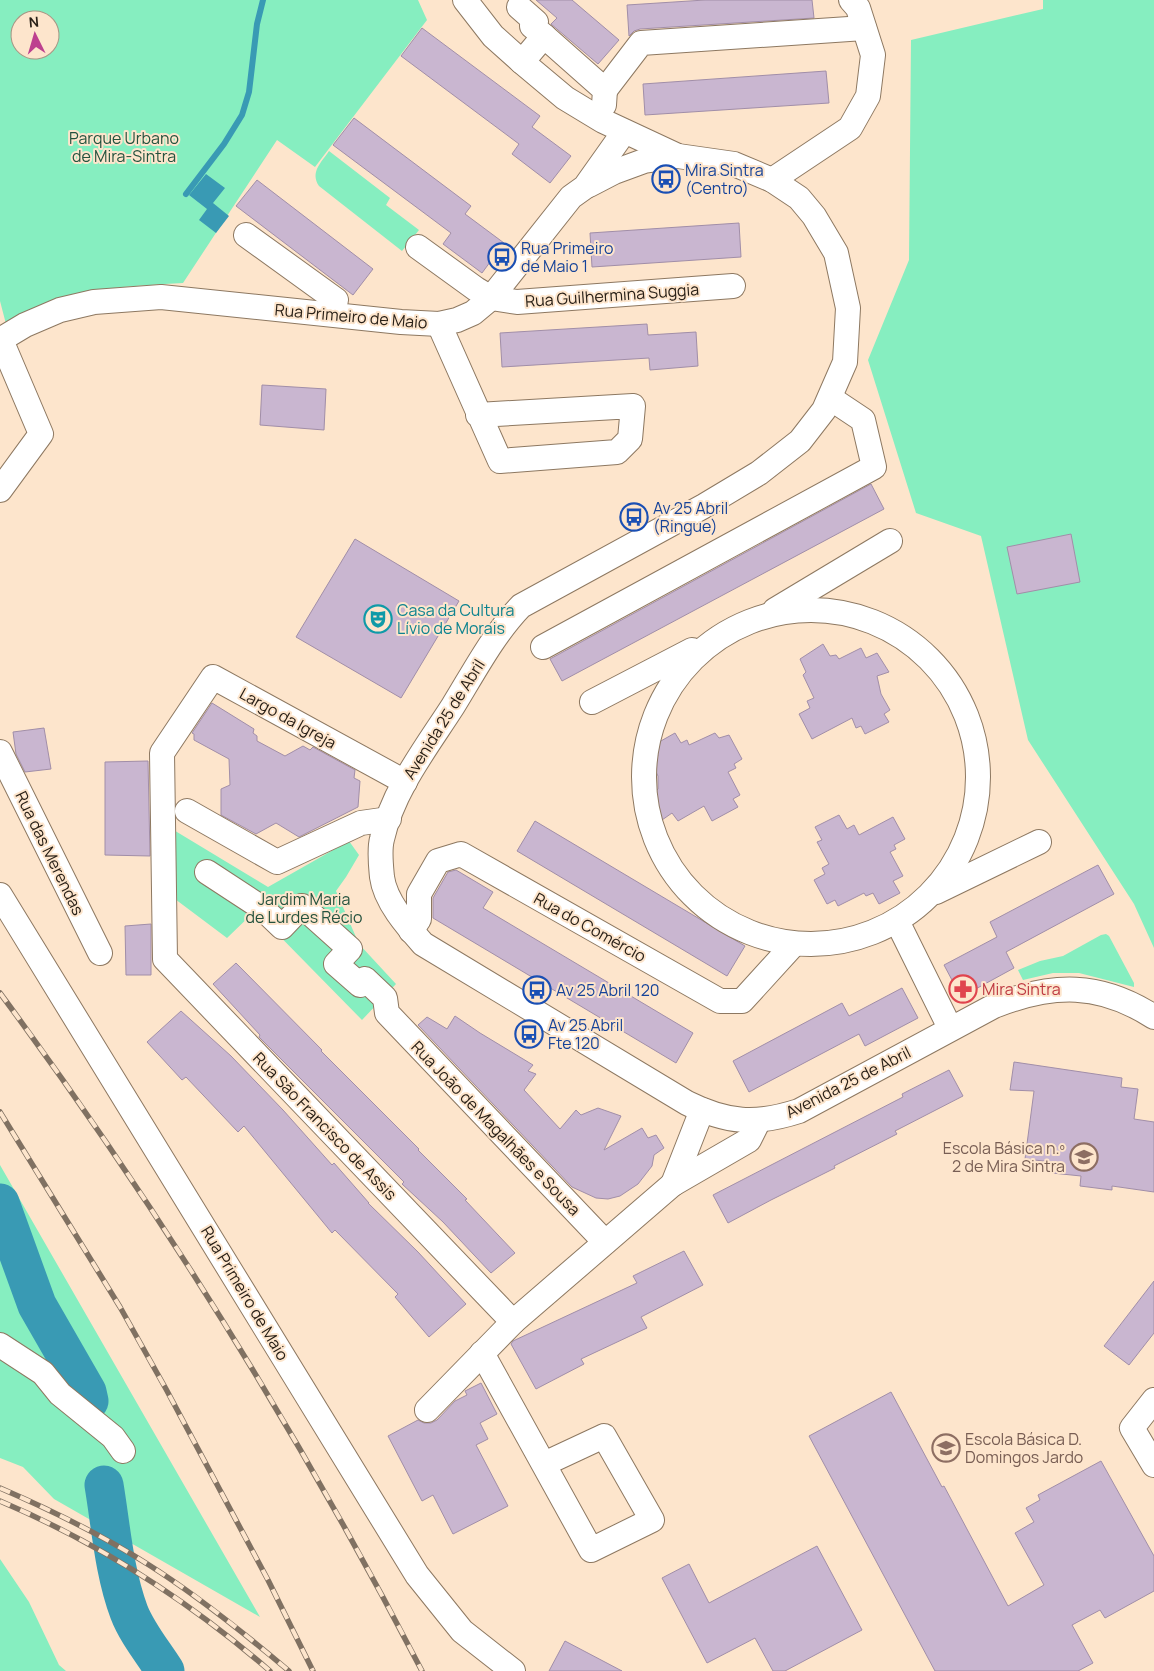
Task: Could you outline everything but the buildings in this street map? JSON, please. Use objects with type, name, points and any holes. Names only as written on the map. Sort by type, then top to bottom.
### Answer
[{"type":"street","name":"Avenida 25 de Abril","points":[[465,0],[493,36],[565,98],[614,127],[678,156],[734,164],[772,180],[799,198],[814,216],[836,253],[848,308],[845,362],[824,410],[800,441],[759,473],[704,506],[521,606],[511,617],[488,649],[404,782],[389,818],[381,840],[382,879],[393,906],[423,944],[702,1110],[726,1118],[759,1120],[776,1118],[799,1111],[950,1028],[1002,1003],[1043,990],[1093,991],[1118,997],[1154,1017]]},
{"type":"street","points":[[772,180],[850,128],[868,96],[873,55],[858,8],[851,0]]},
{"type":"street","points":[[519,6],[536,22],[532,26],[605,90],[614,127]]},
{"type":"street","points":[[605,90],[641,43],[864,28]]},
{"type":"street","points":[[522,62],[544,36]]},
{"type":"street","name":"Rua Primeiro de Maio","points":[[0,340],[25,324],[60,310],[94,302],[161,297],[336,316],[439,324],[457,320],[472,313],[492,298],[571,197],[585,186],[614,127]]},
{"type":"street","points":[[585,186],[614,172],[644,161],[678,156]]},
{"type":"street","points":[[246,235],[336,300]]},
{"type":"street","points":[[418,247],[476,289],[492,298]]},
{"type":"street","name":"Rua Guilhermina Suggia","points":[[492,298],[517,302],[733,286]]},
{"type":"street","points":[[439,324],[478,415],[500,461],[617,452],[630,439],[632,406],[478,415]]},
{"type":"street","points":[[0,340],[41,434],[0,490]]},
{"type":"street","points":[[543,647],[874,467],[863,420],[830,398]]},
{"type":"street","points":[[592,702],[724,633],[767,614],[890,541]]},
{"type":"street","points":[[767,614],[814,608],[870,619],[920,648],[957,692],[977,745],[980,785],[973,825],[956,862],[932,894]]},
{"type":"street","points":[[724,633],[687,663],[665,692],[650,726],[644,749],[642,773],[648,822],[669,868],[702,906],[745,932],[794,944],[848,941],[898,921],[932,894],[1039,842]]},
{"type":"street","name":"Largo da Igreja","points":[[187,716],[213,676],[404,782]]},
{"type":"street","name":"Rua São Francisco de Assis","points":[[187,716],[162,753],[165,960],[513,1322]]},
{"type":"street","name":"Rua das Merendas","points":[[0,752],[100,953]]},
{"type":"street","points":[[187,811],[277,862],[361,823],[389,818]]},
{"type":"street","name":"Rua do Comércio","points":[[411,931],[419,919],[419,894],[438,861],[460,854],[720,1001],[742,1001],[794,944]]},
{"type":"street","name":"Rua João de Magalhães e Sousa","points":[[207,872],[262,908],[282,927],[302,906],[350,949],[336,964],[360,985],[365,979],[385,998],[387,1014],[605,1242]]},
{"type":"street","name":"Rua Primeiro de Maio","points":[[0,895],[417,1575],[462,1631],[513,1671]]},
{"type":"street","points":[[898,921],[950,1028]]},
{"type":"street","points":[[673,1184],[702,1110]]},
{"type":"street","points":[[427,1410],[513,1322],[673,1184],[749,1140],[759,1120]]},
{"type":"street","points":[[0,1345],[44,1372],[60,1394],[113,1437],[123,1451]]},
{"type":"street","points":[[482,1353],[591,1550],[652,1520],[604,1436],[544,1464]]},
{"type":"street","points":[[1154,1400],[1132,1428],[1154,1465]]},
{"type":"green space","name":"Parque Urbano de Mira-Sintra","points":[[0,0],[418,0],[427,20],[315,167],[277,140],[183,283],[112,288],[77,294],[38,306],[6,324],[0,301]]},
{"type":"green space","points":[[1043,0],[1154,0],[1154,948],[1134,904],[1028,740],[981,536],[916,513],[868,360],[909,260],[911,40],[1043,9]]},
{"type":"green space","points":[[329,151],[390,198],[386,205],[419,230],[402,251],[319,186],[316,172]]},
{"type":"green space","name":"Jardim Maria de Lurdes Récio","points":[[172,829],[268,887],[349,841],[359,855],[336,891],[359,944],[396,984],[362,1020],[255,911],[227,938],[171,896]]},
{"type":"green space","points":[[1106,934],[1109,936],[1134,983],[1134,987],[1079,973],[1053,973],[1023,980],[1018,970],[1040,961],[1063,956]]},
{"type":"green space","points":[[0,1165],[260,1617],[54,1499],[23,1467],[0,1458]]},
{"type":"green space","points":[[0,1559],[29,1602],[59,1665],[66,1671],[0,1671]]},
{"type":"water","points":[[206,174],[225,188],[213,203],[229,216],[216,233],[199,220],[207,209],[189,195]]},
{"type":"waterway","points":[[186,194],[224,144],[242,115],[249,92],[257,24],[263,0]]},
{"type":"waterway","points":[[0,1203],[37,1305],[87,1392],[89,1401]]},
{"type":"waterway","points":[[104,1485],[116,1565],[124,1597],[136,1627],[165,1671]]},
{"type":"railway","points":[[0,993],[116,1156],[224,1324],[327,1495],[422,1671]]},
{"type":"railway","points":[[0,1112],[120,1307],[166,1389],[268,1580],[313,1671]]},
{"type":"railway","points":[[0,1488],[113,1543],[149,1565],[220,1615],[289,1671]]},
{"type":"railway","points":[[0,1501],[73,1535],[142,1575],[208,1621],[270,1671]]},
{"type":"place","name":"Mira Sintra (Centro)","points":[[666,179]]},
{"type":"place","name":"Rua Primeiro de Maio 1","points":[[502,257]]},
{"type":"place","name":"Av 25 Abril (Ringue)","points":[[634,517]]},
{"type":"place","name":"Casa da Cultura Lívio de Morais","points":[[378,619]]},
{"type":"place","name":"Mira Sintra","points":[[963,989]]},
{"type":"place","name":"Av 25 Abril 120","points":[[537,990]]},
{"type":"place","name":"Av 25 Abril Fte 120","points":[[529,1034]]},
{"type":"place","name":"Escola Básica n.º 2 de Mira Sintra","points":[[1084,1157]]},
{"type":"place","name":"Escola Básica D. Domingos Jardo","points":[[946,1448]]}]
